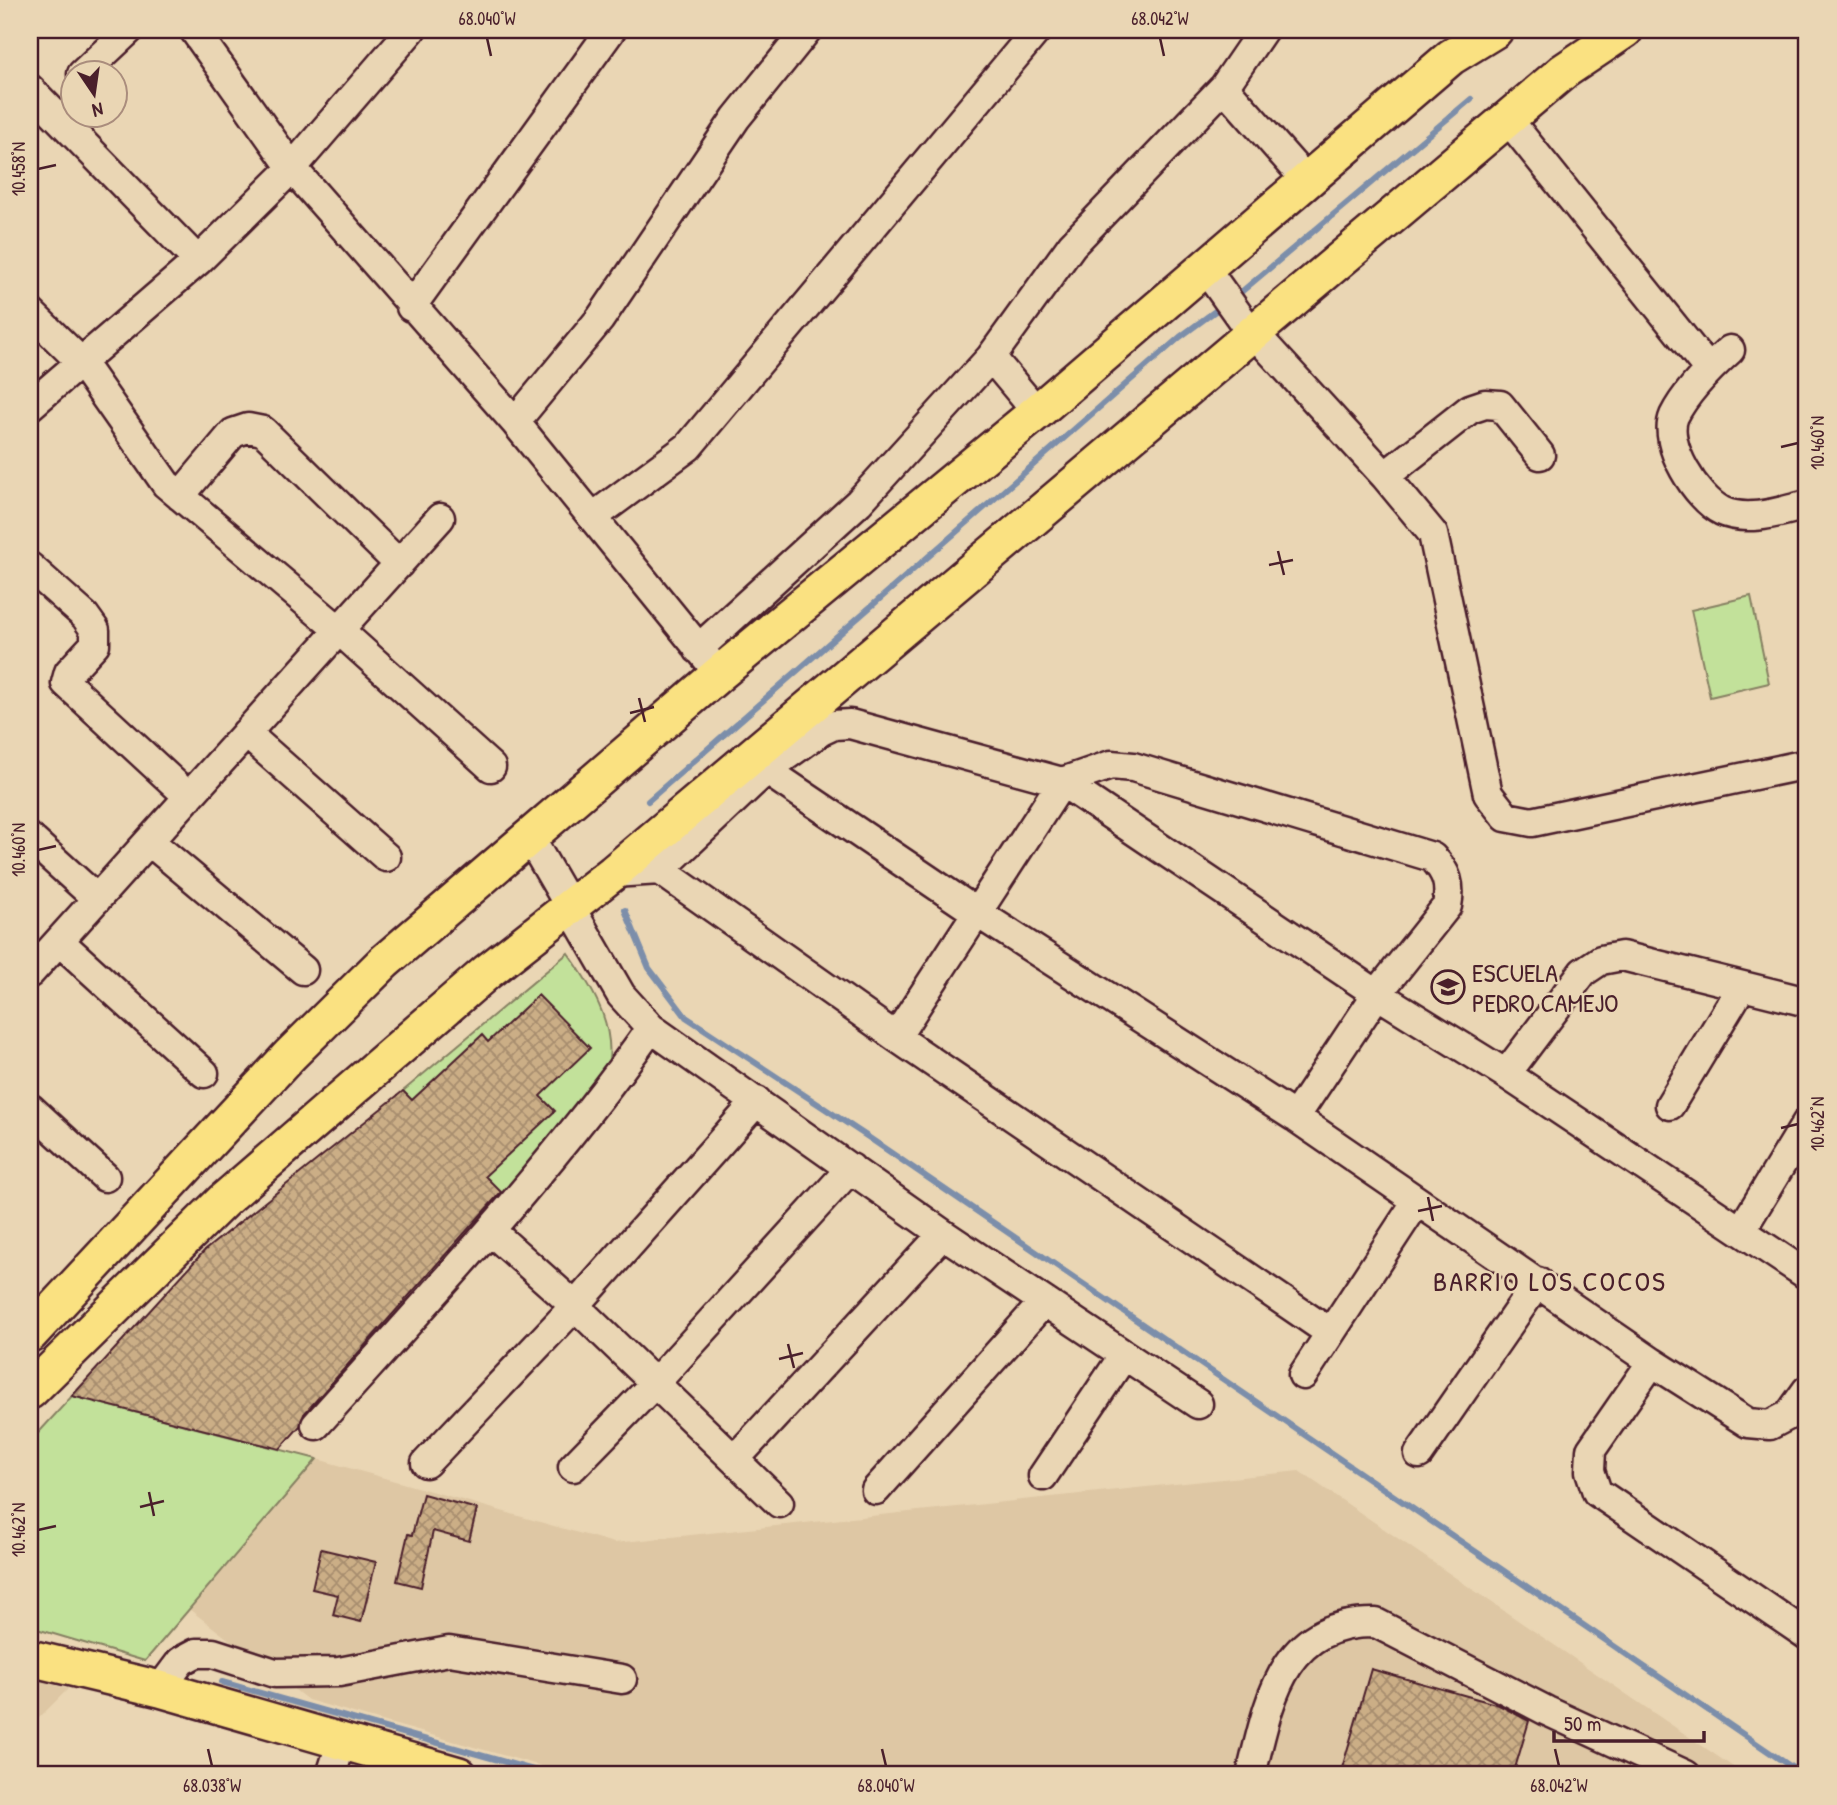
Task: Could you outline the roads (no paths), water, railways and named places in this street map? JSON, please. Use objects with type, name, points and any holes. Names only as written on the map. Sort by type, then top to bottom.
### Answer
[{"type":"main road","points":[[30,1334],[290,1055],[384,962],[530,838],[709,661],[1037,412],[1209,275],[1306,180],[1451,57],[1495,30]]},
{"type":"main road","points":[[30,1391],[224,1200],[487,972],[612,873],[1247,326],[1564,71],[1625,30]]},
{"type":"main road","points":[[30,1658],[160,1689],[336,1759],[459,1775]]},
{"type":"street","points":[[97,60],[129,30]]},
{"type":"street","points":[[194,30],[292,168],[411,307],[515,422],[709,661],[991,357],[1072,246],[1224,87],[1263,30]]},
{"type":"street","points":[[30,406],[198,261],[292,168],[411,30]]},
{"type":"street","points":[[411,307],[611,30]]},
{"type":"street","points":[[515,422],[600,320],[736,118],[807,30]]},
{"type":"street","points":[[593,517],[688,446],[1037,30]]},
{"type":"street","points":[[1224,87],[1306,180]]},
{"type":"street","points":[[60,88],[38,98],[198,261]]},
{"type":"street","points":[[1507,118],[1709,370]]},
{"type":"street","points":[[1209,275],[1247,326],[1385,476],[1433,534],[1488,794],[1506,817],[1532,822],[1807,764]]},
{"type":"street","points":[[30,312],[80,362],[166,484],[339,631],[491,766]]},
{"type":"street","points":[[1730,350],[1709,370],[1673,418],[1674,453],[1700,493],[1723,512],[1756,516],[1807,505]]},
{"type":"street","points":[[991,357],[1037,412]]},
{"type":"street","points":[[1385,476],[1470,409],[1485,404],[1500,405],[1540,456]]},
{"type":"street","points":[[180,496],[233,433],[248,428],[263,431],[399,564]]},
{"type":"street","points":[[30,973],[440,518]]},
{"type":"street","points":[[30,567],[85,616],[95,630],[95,644],[69,672],[66,683],[189,797]]},
{"type":"street","points":[[660,870],[766,770],[821,730],[834,725],[850,724],[1062,782],[1377,994],[1506,1074],[1742,1229],[1807,1275]]},
{"type":"street","points":[[246,733],[386,857]]},
{"type":"street","points":[[896,1037],[1062,782],[1111,765],[1133,767],[1432,857],[1443,868],[1448,881],[1447,906],[1377,994],[1296,1117]]},
{"type":"street","points":[[766,770],[976,912],[1296,1117],[1652,1362],[1748,1423],[1770,1424],[1789,1415],[1807,1390]]},
{"type":"street","points":[[30,838],[97,899]]},
{"type":"street","points":[[530,838],[621,995],[651,1028],[1043,1303],[1198,1404]]},
{"type":"street","points":[[149,841],[303,970]]},
{"type":"street","points":[[612,873],[660,870],[896,1037],[1329,1332]]},
{"type":"street","points":[[59,941],[204,1073]]},
{"type":"street","points":[[1506,1074],[1583,972],[1601,960],[1622,956],[1807,1002]]},
{"type":"street","points":[[1670,1105],[1742,986]]},
{"type":"street","points":[[316,1425],[491,1231],[620,1071],[651,1028]]},
{"type":"street","points":[[426,1463],[575,1306],[757,1101]]},
{"type":"street","points":[[30,1108],[105,1177]]},
{"type":"street","points":[[1742,1229],[1807,1122]]},
{"type":"street","points":[[573,1467],[656,1382],[851,1168]]},
{"type":"street","points":[[1303,1375],[1417,1201]]},
{"type":"street","points":[[491,1231],[656,1382],[779,1503]]},
{"type":"street","points":[[735,1459],[943,1234]]},
{"type":"street","points":[[1419,1454],[1538,1282]]},
{"type":"street","points":[[876,1490],[1043,1303]]},
{"type":"street","points":[[1044,1476],[1124,1356]]},
{"type":"street","points":[[1652,1362],[1591,1450],[1590,1471],[1597,1492],[1807,1635]]},
{"type":"street","points":[[1251,1775],[1271,1694],[1294,1655],[1331,1629],[1351,1623],[1376,1623],[1547,1711],[1686,1775]]},
{"type":"street","points":[[160,1689],[181,1661],[196,1653],[213,1653],[275,1673],[339,1672],[449,1651],[622,1679]]},
{"type":"waterway","points":[[1234,298],[1471,99]]},
{"type":"waterway","points":[[648,801],[1180,337],[1222,306]]},
{"type":"waterway","points":[[625,910],[649,968],[686,1017],[868,1137],[1803,1775]]},
{"type":"waterway","points":[[222,1682],[551,1775]]},
{"type":"place","name":"ESCUELA PEDRO CAMEJO","points":[[1448,987]]},
{"type":"district","name":"BARRIO LOS COCOS","points":[[1550,1281]]}]
